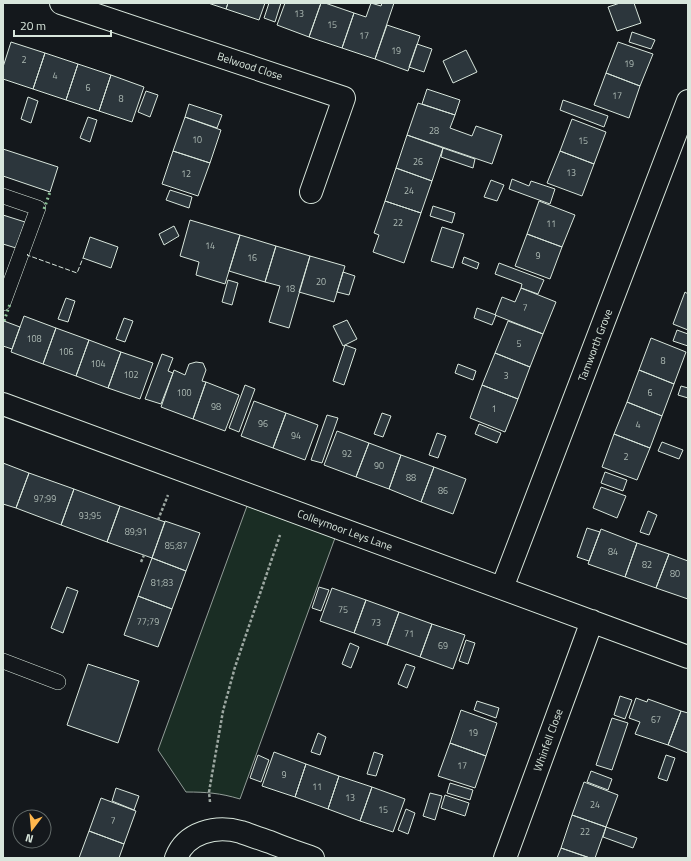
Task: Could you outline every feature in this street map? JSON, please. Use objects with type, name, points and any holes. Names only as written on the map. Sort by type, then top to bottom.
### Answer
[{"type":"street","name":"Belwood Close","points":[[61,3],[344,98],[311,192]]},
{"type":"street","name":"Tamworth Grove","points":[[502,588],[688,101]]},
{"type":"street","name":"Colleymoor Leys Lane","points":[[3,404],[688,656]]},
{"type":"street","name":"Whinfell Close","points":[[505,858],[592,621]]},
{"type":"street","points":[[176,858],[182,845],[192,837],[202,832],[212,830],[240,832],[313,858]]},
{"type":"lane","points":[[3,196],[38,208],[3,303]]},
{"type":"lane","points":[[3,661],[58,682]]},
{"type":"path","points":[[212,830],[209,792],[223,711],[235,667],[289,509]]},
{"type":"path","points":[[141,562],[144,555]]},
{"type":"green space","points":[[247,506],[335,538],[240,799],[213,793],[186,792],[158,750]]},
{"type":"building","points":[[208,3],[228,3],[226,9]]},
{"type":"building","points":[[228,3],[265,3],[259,20],[226,9]]},
{"type":"building","points":[[269,3],[281,3],[275,22],[264,18]]},
{"type":"building","points":[[285,3],[321,3],[309,37],[277,25]]},
{"type":"building","points":[[321,3],[354,13],[342,48],[309,37]]},
{"type":"building","points":[[371,3],[381,6],[382,3],[394,3],[375,59],[342,48],[354,13],[366,17]]},
{"type":"building","points":[[620,3],[634,3],[641,23],[617,31],[608,7]]},
{"type":"building","points":[[387,25],[420,36],[408,71],[375,59]]},
{"type":"building","points":[[632,32],[655,40],[651,49],[629,42]]},
{"type":"building","points":[[11,42],[45,53],[33,89],[3,79],[3,67]]},
{"type":"building","points":[[618,42],[653,54],[640,86],[606,73]]},
{"type":"building","points":[[417,44],[432,49],[424,72],[409,67]]},
{"type":"building","points":[[466,50],[477,72],[453,83],[443,61]]},
{"type":"building","points":[[45,53],[78,64],[66,100],[33,89]]},
{"type":"building","points":[[78,64],[111,75],[99,111],[66,100]]},
{"type":"building","points":[[606,73],[640,86],[629,118],[594,105]]},
{"type":"building","points":[[111,75],[144,87],[132,122],[99,111]]},
{"type":"building","points":[[427,89],[460,100],[455,115],[422,104]]},
{"type":"building","points":[[146,91],[158,95],[150,117],[138,112]]},
{"type":"building","points":[[28,97],[38,101],[31,123],[21,119]]},
{"type":"building","points":[[563,100],[608,116],[604,127],[560,110]]},
{"type":"building","points":[[418,103],[455,115],[450,128],[472,136],[476,126],[502,135],[492,164],[407,135]]},
{"type":"building","points":[[189,104],[222,115],[217,128],[185,117]]},
{"type":"building","points":[[88,117],[97,120],[90,142],[80,138]]},
{"type":"building","points":[[185,117],[221,130],[210,163],[173,151]]},
{"type":"building","points":[[572,119],[606,132],[594,164],[560,151]]},
{"type":"building","points":[[407,135],[443,148],[432,181],[396,168]]},
{"type":"building","points":[[443,148],[475,159],[473,168],[441,157]]},
{"type":"building","points":[[3,149],[58,167],[50,192],[3,176]]},
{"type":"building","points":[[173,151],[210,163],[198,196],[162,184]]},
{"type":"building","points":[[560,151],[594,164],[582,196],[547,183]]},
{"type":"building","points":[[396,168],[432,181],[421,213],[385,201]]},
{"type":"building","points":[[512,179],[529,186],[531,181],[555,189],[550,204],[509,189]]},
{"type":"building","points":[[491,180],[504,185],[497,201],[484,197]]},
{"type":"building","points":[[170,190],[192,197],[189,208],[166,200]]},
{"type":"building","points":[[385,201],[421,213],[404,263],[373,252],[379,235],[374,233]]},
{"type":"building","points":[[539,201],[575,215],[562,247],[527,234]]},
{"type":"building","points":[[433,206],[455,213],[452,223],[430,216]]},
{"type":"building","points":[[3,215],[25,222],[16,248],[3,244]]},
{"type":"building","points":[[190,220],[240,235],[225,284],[196,275],[199,262],[180,256]]},
{"type":"building","points":[[174,226],[179,236],[164,245],[159,234]]},
{"type":"building","points":[[442,227],[464,234],[453,268],[431,261]]},
{"type":"building","points":[[527,234],[562,247],[550,279],[515,266]]},
{"type":"building","points":[[240,235],[276,246],[265,282],[229,271]]},
{"type":"building","points":[[90,237],[118,247],[111,268],[83,258]]},
{"type":"building","points":[[276,246],[310,256],[289,328],[269,322],[280,286],[265,282]]},
{"type":"building","points":[[310,256],[345,266],[334,302],[299,292]]},
{"type":"building","points":[[464,257],[479,263],[477,269],[462,263]]},
{"type":"building","points":[[499,263],[544,280],[538,294],[521,288],[522,284],[495,274]]},
{"type":"building","points":[[343,272],[355,276],[349,295],[337,292]]},
{"type":"building","points":[[228,280],[238,283],[232,305],[222,302]]},
{"type":"building","points":[[521,288],[556,302],[543,334],[495,315],[502,297],[515,302]]},
{"type":"building","points":[[685,292],[688,294],[688,330],[673,324]]},
{"type":"building","points":[[66,298],[75,301],[68,322],[58,319]]},
{"type":"building","points":[[477,308],[496,315],[492,325],[474,318]]},
{"type":"building","points":[[24,316],[56,328],[43,364],[11,352]]},
{"type":"building","points":[[124,318],[133,321],[125,342],[116,339]]},
{"type":"building","points":[[347,320],[357,339],[343,346],[333,326]]},
{"type":"building","points":[[4,321],[20,327],[12,349],[3,346]]},
{"type":"building","points":[[508,321],[543,334],[530,367],[495,353]]},
{"type":"building","points":[[56,328],[89,340],[76,376],[43,364]]},
{"type":"building","points":[[677,330],[688,334],[688,346],[673,341]]},
{"type":"building","points":[[651,338],[686,352],[674,384],[639,370]]},
{"type":"building","points":[[89,340],[121,352],[108,388],[76,376]]},
{"type":"building","points":[[345,345],[356,349],[344,385],[333,381]]},
{"type":"building","points":[[121,352],[153,363],[140,399],[108,388]]},
{"type":"building","points":[[495,353],[530,367],[518,399],[482,385]]},
{"type":"building","points":[[162,354],[173,358],[168,371],[173,373],[161,404],[145,399]]},
{"type":"building","points":[[196,362],[203,363],[206,370],[202,381],[206,382],[193,419],[161,407],[174,370],[185,375],[189,364]]},
{"type":"building","points":[[458,364],[476,371],[473,380],[455,373]]},
{"type":"building","points":[[639,370],[674,384],[662,416],[627,402]]},
{"type":"building","points":[[206,382],[239,395],[225,431],[193,419]]},
{"type":"building","points":[[245,385],[255,389],[239,432],[229,428]]},
{"type":"building","points":[[482,385],[518,399],[505,432],[470,418]]},
{"type":"building","points":[[681,386],[688,388],[688,398],[678,395]]},
{"type":"building","points":[[254,401],[286,413],[273,448],[241,436]]},
{"type":"building","points":[[627,402],[662,416],[650,448],[614,434]]},
{"type":"building","points":[[286,413],[318,425],[305,460],[273,448]]},
{"type":"building","points":[[382,413],[391,416],[383,437],[374,434]]},
{"type":"building","points":[[327,415],[338,418],[322,463],[311,460]]},
{"type":"building","points":[[479,424],[501,433],[497,443],[475,434]]},
{"type":"building","points":[[337,431],[369,443],[356,477],[324,465]]},
{"type":"building","points":[[437,433],[446,436],[438,458],[429,455]]},
{"type":"building","points":[[614,434],[650,448],[637,480],[602,467]]},
{"type":"building","points":[[662,442],[683,450],[679,459],[658,451]]},
{"type":"building","points":[[369,443],[401,455],[389,489],[356,477]]},
{"type":"building","points":[[401,455],[434,467],[421,502],[389,489]]},
{"type":"building","points":[[3,463],[29,473],[16,508],[3,504]]},
{"type":"building","points":[[434,467],[466,479],[453,514],[421,502]]},
{"type":"building","points":[[605,472],[627,480],[623,491],[601,483]]},
{"type":"building","points":[[29,473],[74,489],[61,525],[16,508]]},
{"type":"building","points":[[601,487],[626,496],[617,518],[593,508]]},
{"type":"building","points":[[74,489],[120,506],[107,542],[61,525]]},
{"type":"building","points":[[120,506],[165,522],[152,558],[107,542]]},
{"type":"building","points":[[648,511],[657,515],[649,535],[640,532]]},
{"type":"building","points":[[165,521],[200,533],[186,571],[152,558]]},
{"type":"building","points":[[587,528],[600,532],[589,561],[577,557]]},
{"type":"building","points":[[601,529],[637,543],[625,577],[588,564]]},
{"type":"building","points":[[637,543],[669,554],[656,588],[625,577]]},
{"type":"building","points":[[669,554],[688,561],[688,599],[656,588]]},
{"type":"building","points":[[152,558],[186,571],[172,609],[138,596]]},
{"type":"building","points":[[67,587],[78,591],[63,633],[51,628]]},
{"type":"building","points":[[319,587],[329,590],[321,611],[312,608]]},
{"type":"building","points":[[332,588],[366,600],[354,633],[320,621]]},
{"type":"building","points":[[138,596],[172,609],[158,647],[124,635]]},
{"type":"building","points":[[366,600],[399,612],[387,645],[354,633]]},
{"type":"building","points":[[399,612],[432,624],[420,657],[387,645]]},
{"type":"building","points":[[432,624],[465,635],[453,669],[420,657]]},
{"type":"building","points":[[466,640],[475,643],[468,664],[459,661]]},
{"type":"building","points":[[350,643],[359,647],[351,668],[342,664]]},
{"type":"building","points":[[88,664],[139,681],[118,743],[67,725]]},
{"type":"building","points":[[406,664],[415,667],[407,688],[398,684]]},
{"type":"building","points":[[620,696],[632,700],[625,719],[614,715]]},
{"type":"building","points":[[636,698],[647,702],[648,699],[681,711],[668,745],[635,734],[640,722],[629,718]]},
{"type":"building","points":[[477,701],[499,708],[496,718],[474,710]]},
{"type":"building","points":[[461,710],[497,723],[486,756],[450,743]]},
{"type":"building","points":[[681,711],[688,713],[688,753],[668,745]]},
{"type":"building","points":[[612,718],[628,723],[612,770],[596,765]]},
{"type":"building","points":[[318,733],[326,737],[320,755],[311,752]]},
{"type":"building","points":[[450,743],[486,756],[475,788],[438,776]]},
{"type":"building","points":[[274,752],[306,764],[295,797],[262,786]]},
{"type":"building","points":[[374,752],[383,755],[376,776],[367,774]]},
{"type":"building","points":[[258,755],[269,760],[261,782],[250,778]]},
{"type":"building","points":[[666,755],[675,758],[667,781],[658,778]]},
{"type":"building","points":[[306,764],[339,776],[328,809],[295,797]]},
{"type":"building","points":[[591,771],[612,779],[608,790],[587,782]]},
{"type":"building","points":[[339,776],[372,787],[360,821],[328,809]]},
{"type":"building","points":[[584,782],[618,795],[606,827],[572,815]]},
{"type":"building","points":[[450,783],[473,790],[470,800],[447,793]]},
{"type":"building","points":[[372,787],[405,799],[393,832],[360,821]]},
{"type":"building","points":[[116,788],[139,796],[134,810],[112,801]]},
{"type":"building","points":[[430,793],[442,796],[435,820],[423,816]]},
{"type":"building","points":[[445,795],[469,803],[465,816],[441,808]]},
{"type":"building","points":[[101,798],[136,811],[124,844],[89,831]]},
{"type":"building","points":[[406,809],[415,813],[408,834],[398,830]]},
{"type":"building","points":[[572,815],[606,827],[595,858],[590,858],[561,848]]},
{"type":"building","points":[[606,827],[637,838],[633,848],[603,837]]},
{"type":"building","points":[[89,831],[124,844],[119,858],[79,858]]},
{"type":"building","points":[[561,848],[590,858],[557,858]]},
{"type":"hedge","points":[[44,209],[50,192]]},
{"type":"hedge","points":[[4,321],[10,304]]},
{"type":"fence","points":[[28,254],[27,255],[77,273],[83,258]]}]
